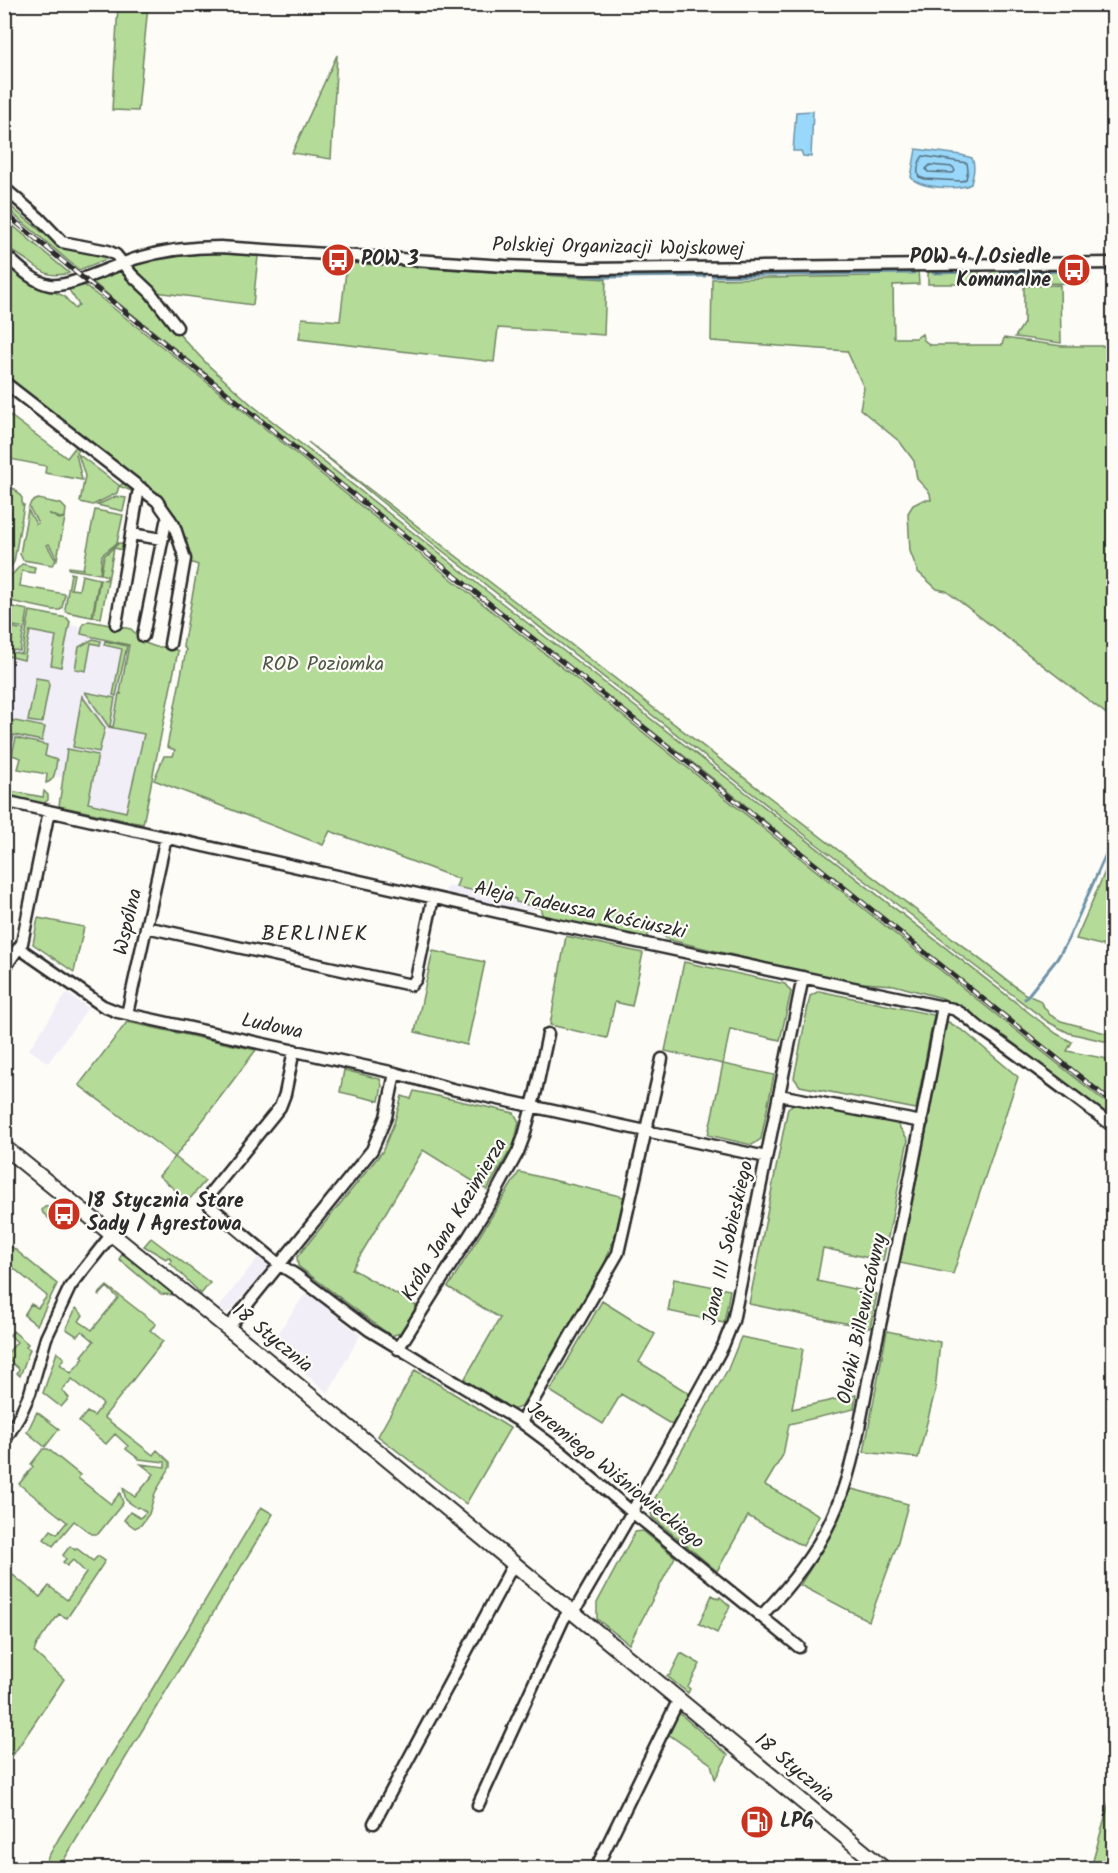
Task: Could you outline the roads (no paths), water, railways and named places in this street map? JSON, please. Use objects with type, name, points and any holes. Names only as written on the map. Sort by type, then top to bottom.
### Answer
[{"type":"main road","name":"18 Stycznia","points":[[4,1148],[228,1328],[883,1869]]},
{"type":"street","points":[[4,188],[39,218],[62,242],[108,251],[116,255],[150,292],[177,327]]},
{"type":"street","name":"Polskiej Organizacji Wojskowej","points":[[4,254],[34,278],[56,285],[68,283],[123,262],[172,250],[220,247],[517,267],[585,269],[1113,263]]},
{"type":"street","points":[[4,382],[157,501],[170,519],[177,532],[185,559],[170,644]]},
{"type":"street","points":[[116,624],[138,494],[141,488]]},
{"type":"street","points":[[143,636],[162,539],[166,522],[170,519]]},
{"type":"street","points":[[131,534],[162,539]]},
{"type":"street","name":"Aleja Tadeusza Kościuszki","points":[[4,801],[433,898],[944,1006],[960,1012],[1113,1127]]},
{"type":"street","points":[[4,969],[20,948],[49,811]]},
{"type":"street","name":"Wspólna","points":[[127,1014],[166,837]]},
{"type":"street","points":[[146,927],[411,985],[417,980],[433,898]]},
{"type":"street","name":"Ludowa","points":[[20,948],[103,1006],[127,1014],[395,1073],[452,1089],[766,1157]]},
{"type":"street","name":"Jana III Sobieskiego","points":[[572,1611],[632,1512],[733,1321],[803,977]]},
{"type":"street","name":"Oleńki Billewiczówny","points":[[762,1615],[797,1577],[806,1563],[830,1521],[846,1484],[892,1269],[944,1006]]},
{"type":"street","points":[[532,1106],[548,1034]]},
{"type":"street","name":"Jeremiego Wiśniowieckiego","points":[[294,1050],[280,1107],[212,1191],[208,1199],[213,1209],[280,1265],[369,1330],[521,1422],[560,1451],[733,1595],[762,1615],[800,1647]]},
{"type":"street","points":[[521,1422],[618,1253],[662,1059]]},
{"type":"street","points":[[228,1328],[372,1150],[386,1117],[395,1073]]},
{"type":"street","points":[[779,1095],[922,1122]]},
{"type":"street","name":"Króla Jana Kazimierza","points":[[399,1349],[513,1163],[524,1136],[532,1106]]},
{"type":"street","points":[[4,1442],[30,1393],[46,1338],[70,1287],[111,1235]]},
{"type":"street","points":[[374,1823],[514,1563]]},
{"type":"street","points":[[478,1805],[563,1620],[572,1611]]},
{"type":"street","points":[[596,1869],[680,1701]]},
{"type":"water","points":[[813,111],[811,157],[803,156],[801,151],[793,151],[796,112]]},
{"type":"water","points":[[916,149],[972,158],[974,167],[971,184],[940,187],[915,181],[911,177]]},
{"type":"waterway","points":[[1000,272],[1080,271]]},
{"type":"waterway","points":[[1106,271],[1114,271]]},
{"type":"waterway","points":[[519,272],[605,277],[705,276]]},
{"type":"waterway","points":[[933,273],[972,272]]},
{"type":"waterway","points":[[712,276],[914,273]]},
{"type":"waterway","points":[[1025,999],[1057,959],[1067,942],[1114,836]]},
{"type":"waterway","points":[[866,996],[936,1012]]},
{"type":"railway","points":[[4,212],[78,274],[1114,1104]]},
{"type":"place","name":"POW 3","points":[[338,260]]},
{"type":"place","name":"POW 4 / Osiedle Komunalne","points":[[1074,270]]},
{"type":"place","name":"18 Stycznia Stare Sady / Agrestowa","points":[[64,1214]]},
{"type":"place","name":"LPG","points":[[757,1822]]},
{"type":"district","name":"BERLINEK","points":[[315,934]]},
{"type":"park label","name":"ROD Poziomka","points":[[323,665]]}]
